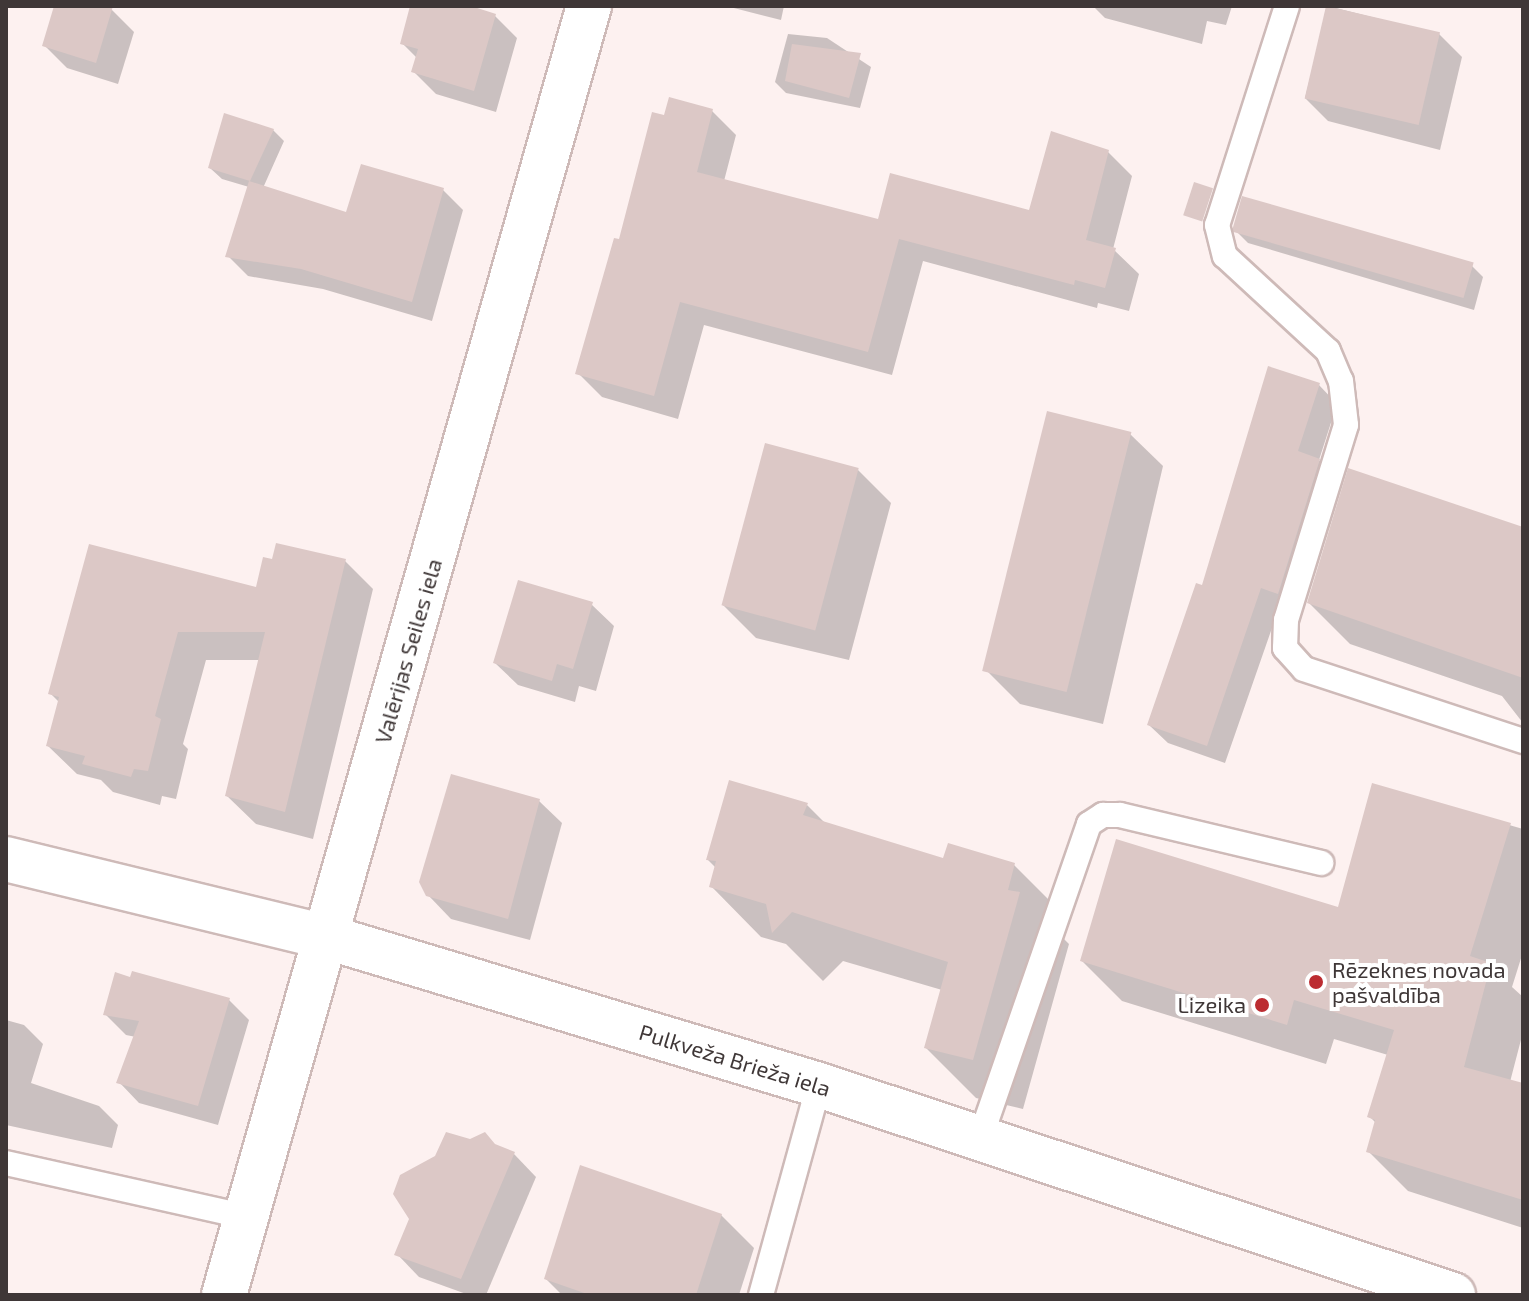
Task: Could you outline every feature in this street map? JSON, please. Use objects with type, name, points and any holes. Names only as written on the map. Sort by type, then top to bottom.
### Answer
[{"type":"street","name":"Valērijas Seiles iela","points":[[224,1295],[589,6]]},
{"type":"street","name":"Pulkveža Brieža iela","points":[[6,859],[327,937],[819,1085],[981,1136],[1364,1279],[1453,1295]]},
{"type":"lane","points":[[1287,6],[1217,225],[1225,256],[1328,351],[1341,381],[1346,425],[1286,620],[1285,648],[1304,669],[1523,741]]},
{"type":"lane","points":[[981,1136],[1089,824],[1103,815],[1120,815],[1321,863]]},
{"type":"lane","points":[[761,1295],[819,1085]]},
{"type":"lane","points":[[6,1163],[247,1217]]},
{"type":"building","points":[[54,6],[113,6],[96,63],[42,46]]},
{"type":"building","points":[[410,6],[471,6],[496,14],[474,91],[411,72],[418,49],[400,44]]},
{"type":"building","points":[[1326,6],[1440,32],[1419,125],[1305,99]]},
{"type":"building","points":[[792,44],[861,53],[849,98],[785,81]]},
{"type":"building","points":[[669,97],[713,109],[697,172],[878,219],[890,173],[1029,210],[1051,131],[1109,150],[1086,240],[1116,248],[1105,288],[1075,280],[1074,285],[899,239],[868,352],[680,302],[654,396],[575,374],[614,238],[619,239],[652,112],[664,115]]},
{"type":"building","points":[[224,113],[274,129],[250,181],[208,168]]},
{"type":"building","points":[[361,164],[444,188],[412,302],[301,269],[225,257],[249,181],[346,212]]},
{"type":"building","points":[[1194,182],[1213,188],[1202,221],[1183,215]]},
{"type":"building","points":[[1242,196],[1474,262],[1463,298],[1232,232]]},
{"type":"building","points":[[1268,366],[1320,383],[1298,451],[1320,459],[1278,594],[1261,588],[1207,746],[1147,725],[1196,583],[1202,585]]},
{"type":"building","points":[[1047,411],[1131,432],[1067,692],[982,671]]},
{"type":"building","points":[[765,443],[859,468],[815,630],[722,605]]},
{"type":"building","points":[[1348,468],[1523,527],[1523,678],[1307,603]]},
{"type":"building","points":[[276,543],[346,559],[285,812],[225,796],[265,632],[178,632],[155,716],[161,719],[148,771],[134,769],[131,777],[82,764],[85,756],[46,746],[59,697],[48,694],[89,544],[256,587],[263,557],[272,559]]},
{"type":"building","points":[[518,580],[593,602],[573,669],[557,664],[552,681],[493,663]]},
{"type":"building","points":[[451,774],[540,799],[508,919],[426,896],[419,882]]},
{"type":"building","points":[[729,780],[808,803],[803,815],[943,858],[948,843],[1015,863],[1008,890],[1020,892],[973,1060],[924,1048],[948,962],[792,912],[772,933],[766,904],[709,887],[716,861],[706,860]]},
{"type":"building","name":"Rēzeknes novada pašvaldība","points":[[1372,783],[1511,823],[1470,956],[1491,963],[1464,1067],[1523,1083],[1523,1200],[1366,1152],[1375,1120],[1367,1117],[1394,1030],[1294,1000],[1287,1025],[1080,961],[1116,839],[1338,907]]},
{"type":"building","points":[[132,971],[230,998],[198,1106],[116,1083],[139,1021],[103,1015],[115,972],[130,977]]},
{"type":"building","points":[[446,1132],[470,1139],[485,1132],[495,1144],[515,1152],[461,1279],[394,1255],[409,1219],[393,1194],[400,1175],[435,1156]]},
{"type":"building","points":[[580,1165],[722,1214],[696,1295],[590,1295],[544,1279]]},
{"type":"place","name":"Rēzeknes novada pašvaldība","points":[[1316,982]]},
{"type":"place","name":"Lizeika","points":[[1262,1005]]}]
